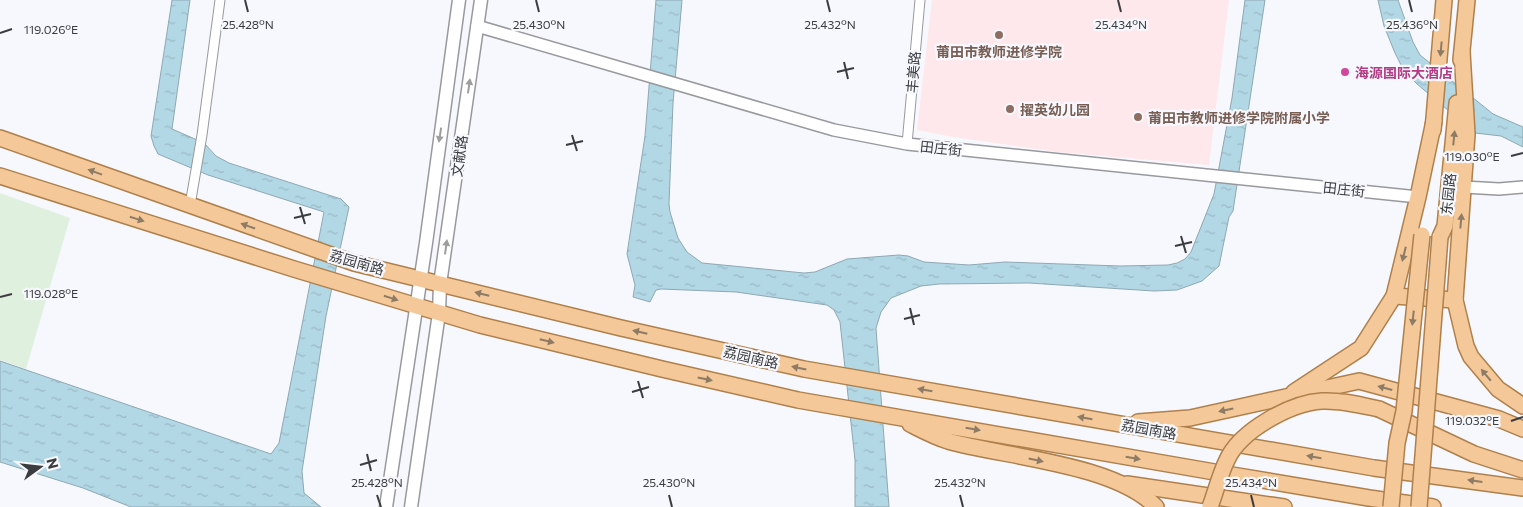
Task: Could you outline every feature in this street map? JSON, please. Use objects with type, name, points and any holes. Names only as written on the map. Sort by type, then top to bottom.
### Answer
[{"type":"main road","points":[[386,507],[459,0]]},
{"type":"main road","name":"文献路","points":[[411,507],[440,313],[440,284],[481,0]]},
{"type":"main road","name":"东园路","points":[[1391,507],[1397,443],[1404,411],[1434,121],[1444,0]]},
{"type":"main road","name":"东园路","points":[[1419,507],[1440,237],[1445,226],[1467,0]]},
{"type":"main road","points":[[1462,52],[1467,134],[1455,300],[1466,346],[1471,357],[1498,389],[1523,406]]},
{"type":"main road","points":[[1288,396],[1361,348],[1394,296],[1434,121]]},
{"type":"main road","name":"荔园南路","points":[[0,138],[354,263],[621,328],[804,369],[1374,468],[1523,488]]},
{"type":"main road","name":"荔园南路","points":[[4,177],[294,269],[480,325],[662,369],[798,400],[1226,474],[1433,507]]},
{"type":"main road","points":[[1394,296],[1455,300]]},
{"type":"main road","points":[[1117,424],[1190,418],[1359,381],[1499,419],[1523,429]]},
{"type":"main road","points":[[1210,507],[1227,458],[1242,440],[1258,425],[1286,410],[1320,401],[1348,402],[1379,409],[1474,454],[1523,470]]},
{"type":"main road","points":[[890,415],[947,441],[1080,469],[1127,486],[1156,507]]},
{"type":"main road","points":[[1116,482],[1284,507]]},
{"type":"street","points":[[190,206],[202,135],[220,0]]},
{"type":"street","name":"丰美路","points":[[907,144],[920,0]]},
{"type":"street","name":"田庄街","points":[[477,26],[834,130],[907,144],[1418,197]]},
{"type":"street","points":[[1464,187],[1499,189],[1523,187]]},
{"type":"shaded area","points":[[932,0],[1229,0],[1209,165],[1058,152],[917,130]]},
{"type":"green space","points":[[0,193],[70,218],[26,369],[0,360]]},
{"type":"water","points":[[172,0],[190,0],[172,129],[204,143],[216,156],[229,163],[341,199],[349,207],[326,316],[302,471],[304,493],[321,507],[131,507],[83,488],[0,462],[0,361],[271,454],[279,443],[324,212],[208,175],[158,154],[151,136]]},
{"type":"water","points":[[656,0],[682,0],[673,103],[669,204],[678,238],[687,252],[702,263],[804,273],[815,272],[847,259],[899,255],[924,262],[969,265],[1005,262],[1120,266],[1168,265],[1185,259],[1191,252],[1214,194],[1232,98],[1245,0],[1265,0],[1233,211],[1229,217],[1219,266],[1202,281],[1177,290],[1154,291],[1029,283],[939,284],[921,286],[891,298],[881,312],[876,328],[889,507],[855,507],[855,460],[840,322],[834,310],[827,305],[736,292],[661,289],[656,290],[650,302],[633,297],[635,285],[627,254],[645,136]]},
{"type":"water","points":[[1378,0],[1398,0],[1413,42],[1420,55],[1493,114],[1523,127],[1523,147],[1501,136],[1475,133],[1417,84],[1403,69],[1395,53],[1384,26]]},
{"type":"place","name":"莆田市教师进修学院","points":[[999,35]]},
{"type":"place","name":"海源国际大酒店","points":[[1345,72]]},
{"type":"place","name":"擢英幼儿园","points":[[1010,109]]},
{"type":"place","name":"莆田市教师进修学院附属小学","points":[[1138,117]]}]
